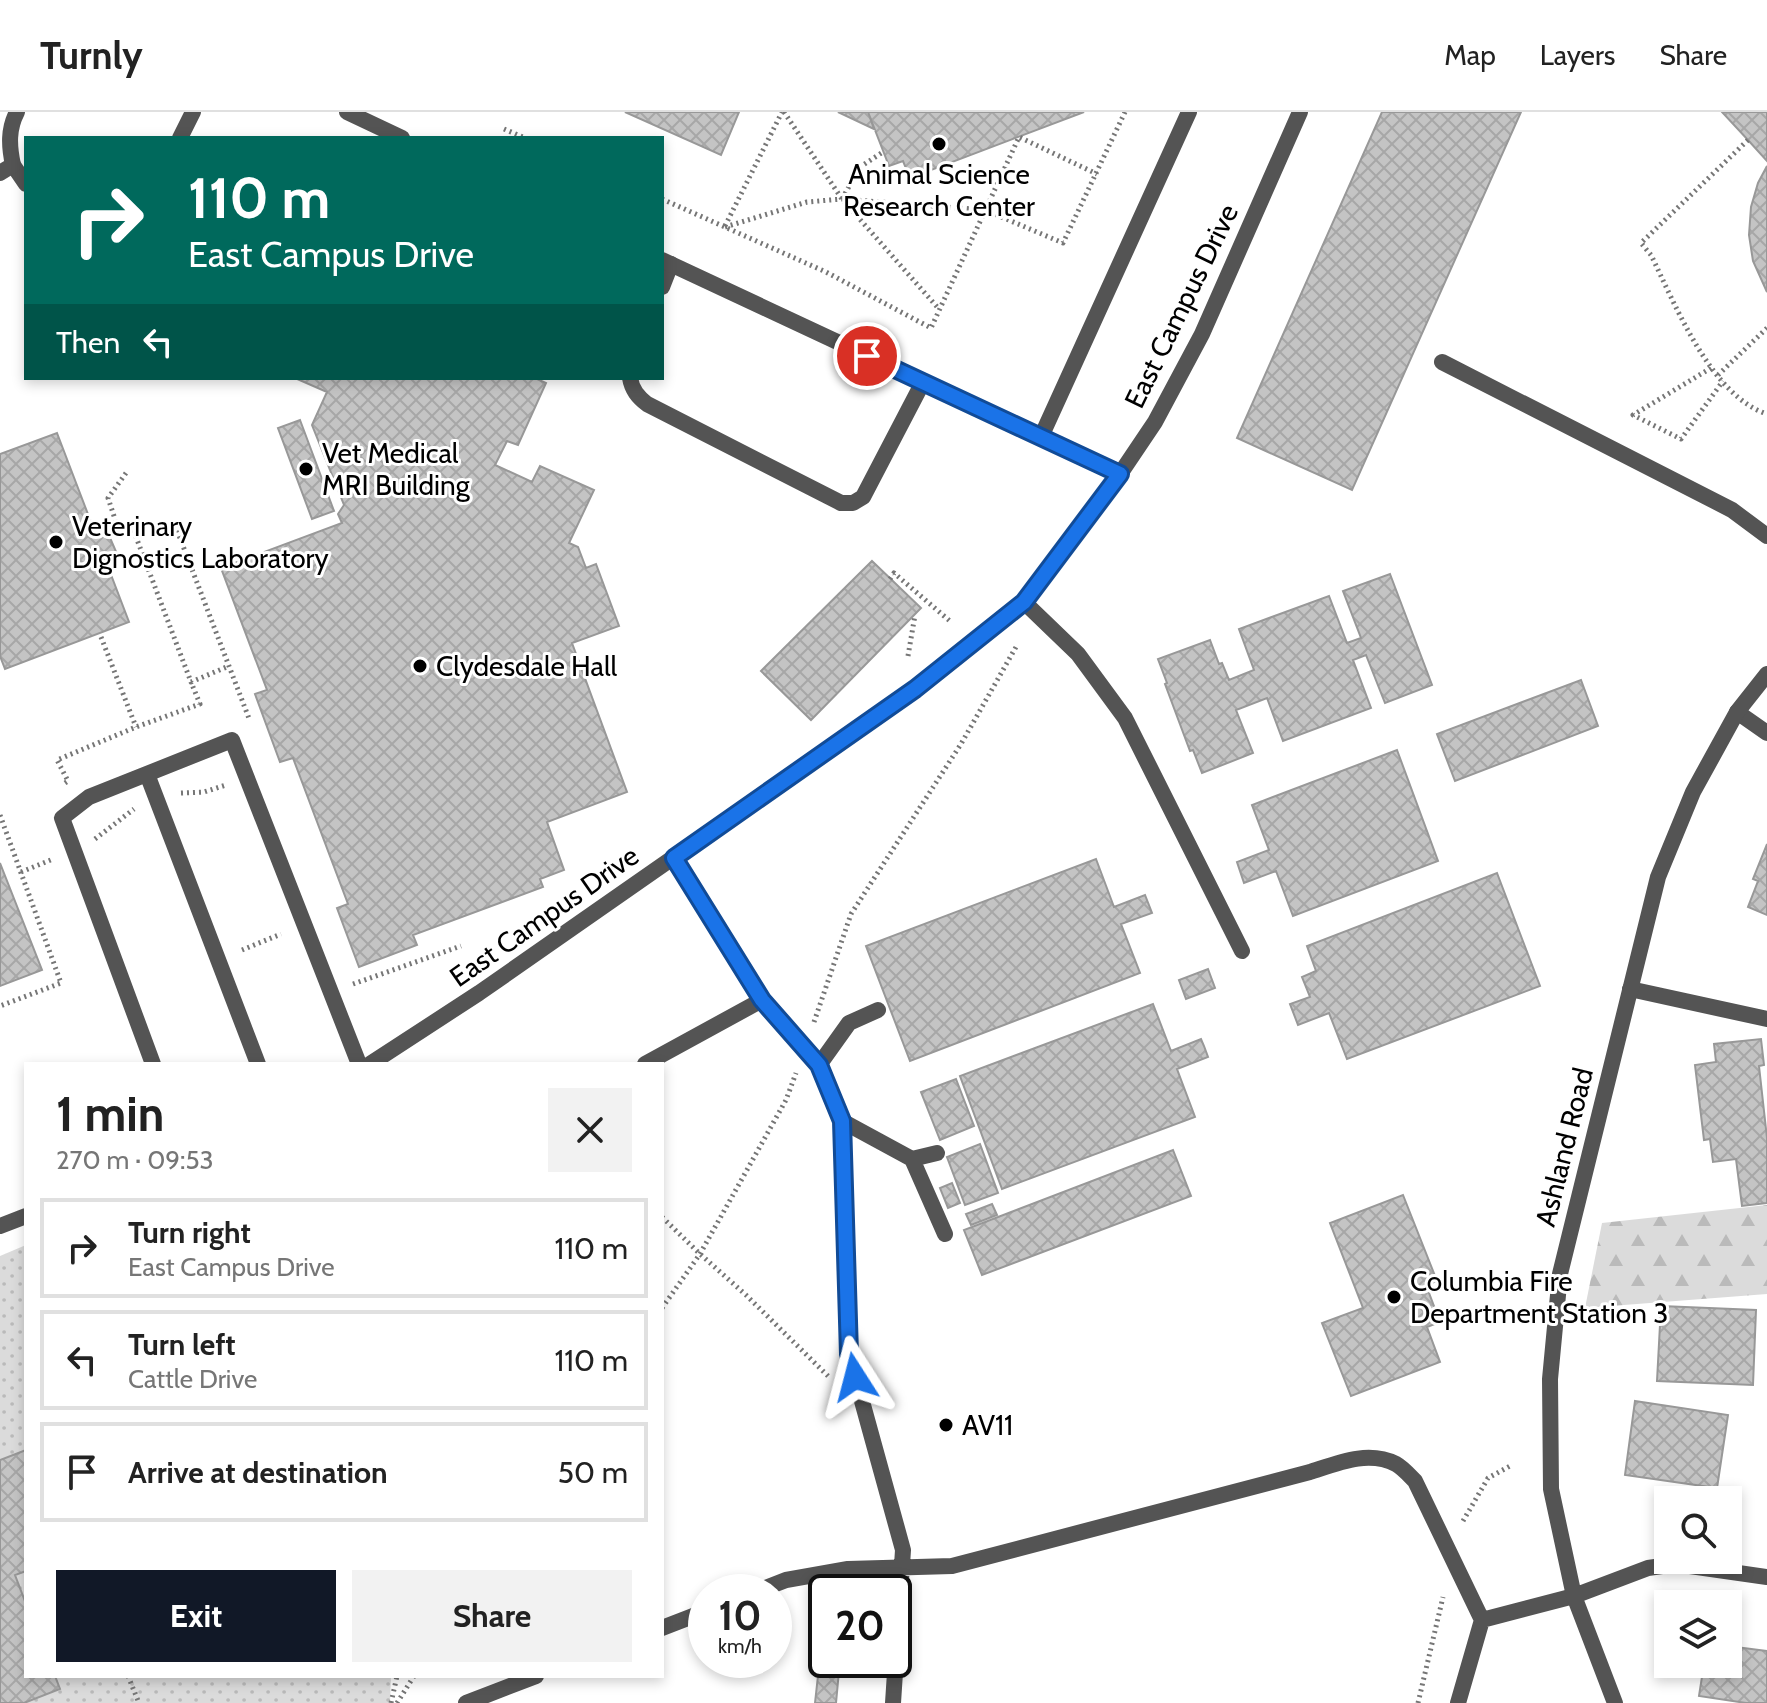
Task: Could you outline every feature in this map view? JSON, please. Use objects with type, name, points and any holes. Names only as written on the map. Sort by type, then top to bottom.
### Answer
[{"type":"street","points":[[17,112],[13,120],[7,169],[24,182]]},
{"type":"street","points":[[181,136],[193,112]]},
{"type":"street","points":[[347,112],[398,136]]},
{"type":"street","points":[[1041,437],[1189,112]]},
{"type":"street","name":"East Campus Drive","points":[[373,1062],[479,993],[915,689],[1024,602],[1155,422],[1202,334],[1300,112]]},
{"type":"street","points":[[667,262],[1120,474]]},
{"type":"street","points":[[1442,362],[1732,510],[1767,536]]},
{"type":"street","points":[[631,380],[634,391],[647,404],[841,503],[853,503],[863,497],[923,382]]},
{"type":"street","points":[[1024,602],[1078,654],[1125,718],[1242,951]]},
{"type":"street","name":"Ashland Road","points":[[1615,1703],[1574,1596],[1551,1489],[1550,1379],[1560,1274],[1658,877],[1693,792],[1737,712],[1767,674]]},
{"type":"street","points":[[1737,712],[1767,733]]},
{"type":"street","points":[[152,1062],[62,818],[89,797],[232,740],[358,1062]]},
{"type":"street","points":[[147,774],[257,1062]]},
{"type":"street","points":[[674,858],[762,1000],[819,1065],[842,1121],[849,1354],[903,1550],[893,1703]]},
{"type":"street","points":[[1630,989],[1767,1019]]},
{"type":"street","points":[[649,1062],[762,1000]]},
{"type":"street","points":[[819,1065],[849,1023],[878,1010]]},
{"type":"street","points":[[842,1121],[912,1159],[945,1234]]},
{"type":"street","points":[[912,1159],[937,1153]]},
{"type":"street","points":[[0,1226],[24,1217]]},
{"type":"street","points":[[792,1579],[848,1569],[952,1566],[1310,1472],[1349,1459],[1377,1458],[1398,1465],[1415,1481],[1482,1620],[1458,1703]]},
{"type":"street","points":[[1482,1620],[1574,1596],[1648,1568],[1676,1564],[1767,1577]]},
{"type":"street","points":[[664,1627],[688,1618]]},
{"type":"street","points":[[466,1703],[531,1678]]},
{"type":"path","points":[[725,227],[783,112],[842,199],[939,309]]},
{"type":"path","points":[[725,227],[807,202],[842,199],[985,210],[1063,243],[1125,112]]},
{"type":"path","points":[[504,129],[520,136]]},
{"type":"path","points":[[664,200],[826,272],[931,328],[1019,137],[1097,174]]},
{"type":"path","points":[[1748,140],[1641,243],[1651,255],[1699,351],[1711,368],[1741,399],[1767,414]]},
{"type":"path","points":[[842,199],[860,167],[883,152]]},
{"type":"path","points":[[1718,375],[1767,328]]},
{"type":"path","points":[[1711,368],[1633,415],[1681,439],[1723,381]]},
{"type":"path","points":[[58,790],[68,781],[57,760],[200,704],[133,529],[120,534],[108,498],[126,473]]},
{"type":"path","points":[[175,525],[252,726]]},
{"type":"path","points":[[890,579],[894,573],[951,622]]},
{"type":"path","points":[[908,656],[915,615]]},
{"type":"path","points":[[101,637],[136,727]]},
{"type":"path","points":[[664,1305],[700,1254],[786,1100],[851,914],[961,744],[1016,647]]},
{"type":"path","points":[[191,682],[229,666]]},
{"type":"path","points":[[0,815],[61,983],[0,1006]]},
{"type":"path","points":[[236,952],[289,931]]},
{"type":"path","points":[[350,985],[461,946]]},
{"type":"path","points":[[664,1219],[835,1383]]},
{"type":"path","points":[[129,1678],[139,1703]]},
{"type":"path","points":[[391,1703],[397,1678]]},
{"type":"path","points":[[397,1703],[413,1678]]},
{"type":"green space","points":[[1767,1205],[1767,1294],[1585,1308],[1602,1223]]},
{"type":"green space","points":[[24,1246],[24,1678],[391,1678],[390,1703],[0,1703],[0,1256]]},
{"type":"building","points":[[625,112],[739,112],[721,155]]},
{"type":"building","points":[[838,112],[868,112],[874,129]]},
{"type":"building","name":"Animal Science Research Center","points":[[868,112],[1084,112],[910,178],[903,161],[889,166]]},
{"type":"building","points":[[1382,112],[1521,112],[1352,490],[1237,438]]},
{"type":"building","points":[[1722,112],[1767,112],[1767,161],[1748,140]]},
{"type":"building","points":[[1767,166],[1767,292],[1753,261],[1749,235],[1751,207]]},
{"type":"building","name":"Clydesdale Hall","points":[[300,380],[539,380],[546,383],[518,445],[507,441],[495,465],[532,482],[540,466],[594,490],[569,543],[578,547],[586,568],[596,564],[619,626],[572,643],[627,792],[547,822],[564,870],[540,879],[543,887],[413,935],[417,945],[359,967],[337,908],[348,904],[293,758],[280,762],[255,694],[267,690],[221,568],[342,523],[338,514],[344,505],[312,425],[327,392]]},
{"type":"building","name":"Vet Medical MRI Building","points":[[300,420],[334,511],[312,519],[278,428]]},
{"type":"building","name":"Veterinary Dignostics Laboratory","points":[[57,433],[94,530],[105,526],[117,554],[105,559],[129,622],[5,669],[0,656],[0,454]]},
{"type":"building","points":[[872,561],[921,608],[811,720],[761,671]]},
{"type":"building","points":[[1390,574],[1432,685],[1385,703],[1366,655],[1353,660],[1371,708],[1283,741],[1267,698],[1236,710],[1253,753],[1202,773],[1193,750],[1190,751],[1158,659],[1210,640],[1229,680],[1254,670],[1239,629],[1329,596],[1347,643],[1361,638],[1343,591]]},
{"type":"building","points":[[1581,680],[1598,726],[1455,781],[1437,734]]},
{"type":"building","points":[[1397,750],[1438,861],[1293,916],[1276,871],[1244,883],[1237,862],[1269,850],[1252,805]]},
{"type":"building","points":[[1767,844],[1767,915],[1748,907],[1758,881],[1753,879]]},
{"type":"building","points":[[1096,859],[1114,907],[1145,895],[1152,913],[1121,924],[1140,973],[910,1061],[866,946]]},
{"type":"building","points":[[0,863],[42,970],[0,986]]},
{"type":"building","points":[[1497,873],[1540,986],[1347,1059],[1329,1013],[1298,1025],[1290,1004],[1310,997],[1302,977],[1316,971],[1307,946]]},
{"type":"building","points":[[1208,969],[1215,988],[1186,999],[1179,980]]},
{"type":"building","points":[[1153,1004],[1171,1051],[1201,1039],[1204,1046],[1208,1057],[1177,1069],[1195,1117],[1002,1189],[960,1076]]},
{"type":"building","points":[[1761,1039],[1764,1065],[1759,1066],[1767,1138],[1767,1203],[1742,1206],[1736,1159],[1713,1162],[1710,1139],[1704,1140],[1695,1065],[1716,1062],[1714,1044]]},
{"type":"building","points":[[956,1079],[974,1126],[940,1140],[921,1092]]},
{"type":"building","points":[[980,1144],[998,1193],[965,1205],[947,1157]]},
{"type":"building","points":[[1173,1150],[1191,1196],[982,1275],[964,1230]]},
{"type":"building","points":[[952,1183],[960,1203],[948,1208],[940,1188]]},
{"type":"building","name":"Columbia Fire Department Station 3","points":[[1403,1195],[1437,1281],[1426,1285],[1440,1322],[1427,1327],[1440,1362],[1351,1396],[1322,1323],[1363,1308],[1330,1223]]},
{"type":"building","points":[[992,1204],[997,1215],[971,1225],[966,1214]]},
{"type":"building","points":[[1661,1306],[1756,1310],[1753,1385],[1657,1381]]},
{"type":"building","points":[[1635,1401],[1728,1415],[1717,1486],[1625,1475]]},
{"type":"building","points":[[24,1451],[24,1572],[15,1575],[24,1599],[24,1678],[56,1678],[60,1689],[24,1703],[0,1703],[0,1460]]},
{"type":"building","points":[[1742,1648],[1767,1651],[1767,1703],[1699,1696],[1702,1678],[1742,1678]]},
{"type":"building","points":[[818,1678],[838,1678],[836,1703],[815,1703]]},
{"type":"place","name":"Animal Science Research Center","points":[[939,144]]},
{"type":"place","name":"Vet Medical MRI Building","points":[[306,469]]},
{"type":"place","name":"Veterinary Dignostics Laboratory","points":[[56,542]]},
{"type":"place","name":"Clydesdale Hall","points":[[420,666]]},
{"type":"place","name":"Columbia Fire Department Station 3","points":[[1394,1297]]},
{"type":"place","name":"AV11","points":[[946,1425]]},
{"type":"route","points":[[855,1377],[849,1354],[842,1121],[819,1065],[762,1000],[674,858],[915,689],[1024,602],[1120,474],[867,356]]}]
